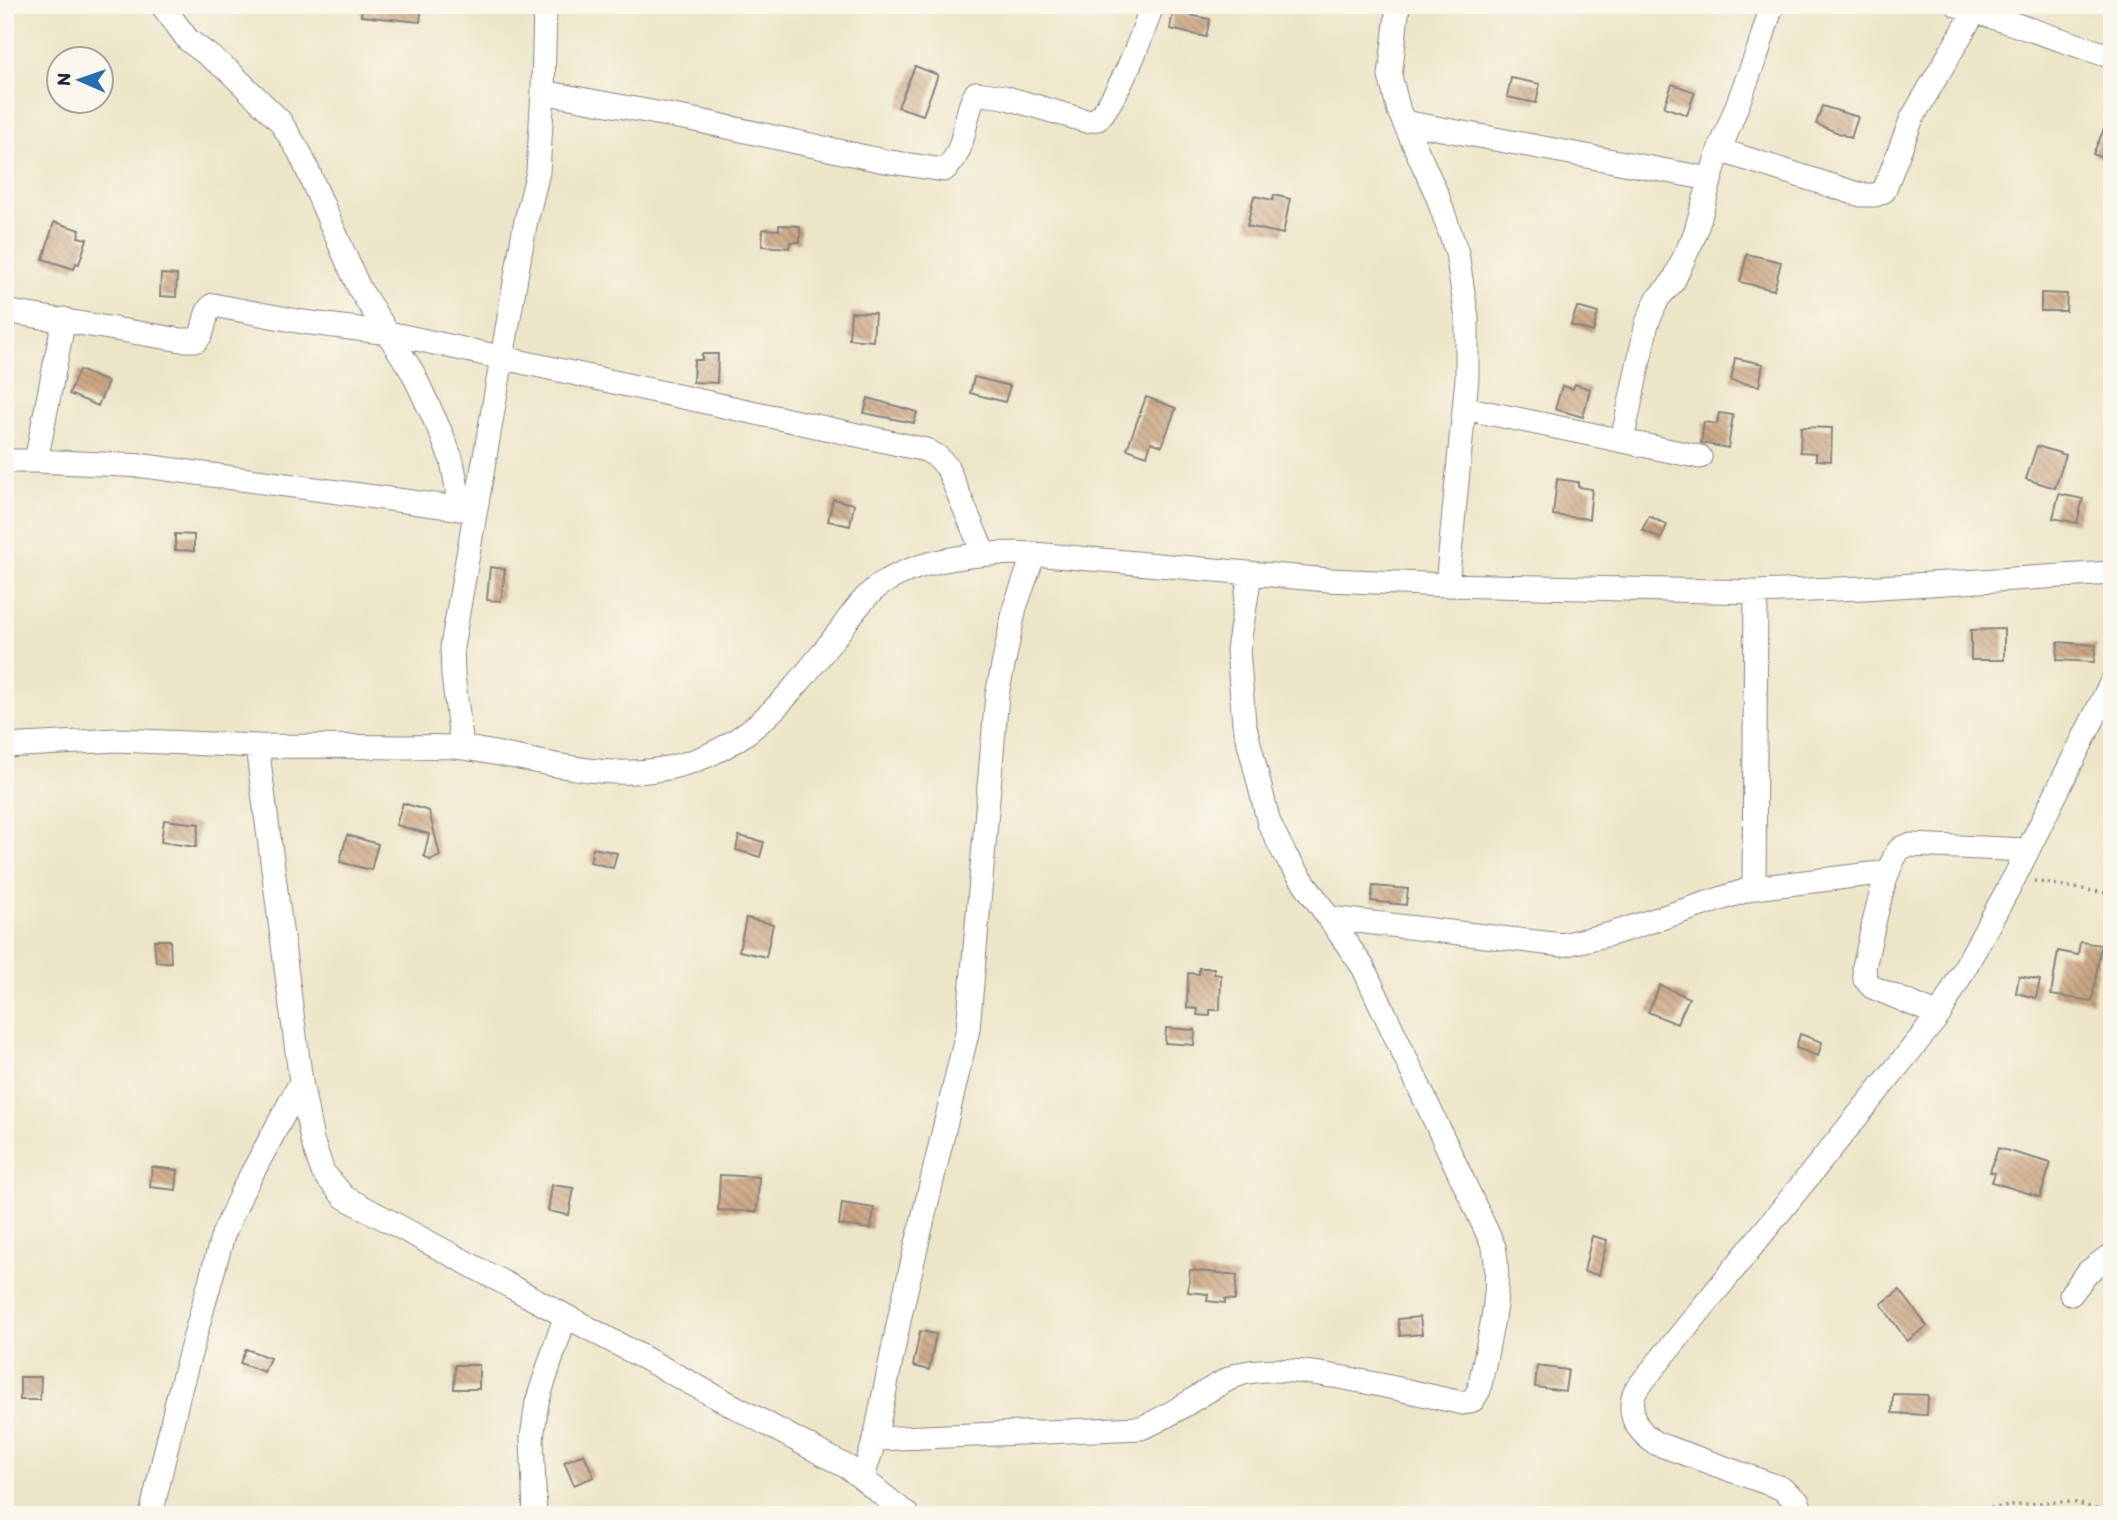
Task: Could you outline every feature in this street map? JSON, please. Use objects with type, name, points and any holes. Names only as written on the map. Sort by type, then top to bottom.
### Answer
[{"type":"street","points":[[162,5],[188,40],[229,71],[279,121],[300,153],[359,288],[412,373],[447,447],[457,488],[467,510]]},
{"type":"street","points":[[185,5],[188,40]]},
{"type":"street","points":[[462,747],[452,647],[467,510],[501,359],[525,225],[538,172],[545,5]]},
{"type":"street","points":[[543,92],[699,121],[884,161],[944,170],[958,152],[976,93],[1004,97],[1086,121],[1098,119],[1114,96],[1144,31],[1152,5]]},
{"type":"street","points":[[1398,5],[1390,76],[1404,122],[1437,195],[1457,253],[1467,318],[1467,378],[1447,585]]},
{"type":"street","points":[[1622,441],[1647,323],[1658,298],[1673,282],[1695,234],[1719,150],[1758,51],[1772,5]]},
{"type":"street","points":[[1719,150],[1861,195],[1875,195],[1884,191],[1912,118],[1966,8],[2112,57]]},
{"type":"street","points":[[1404,122],[1710,179]]},
{"type":"street","points":[[5,311],[181,340],[197,340],[202,334],[206,312],[213,305],[303,322],[389,333],[926,450],[938,457],[947,467],[984,554]]},
{"type":"street","points":[[36,461],[64,319]]},
{"type":"street","points":[[1464,408],[1700,457]]},
{"type":"street","points":[[5,461],[145,466],[193,471],[467,510]]},
{"type":"street","points":[[5,746],[117,740],[257,746],[462,747],[518,759],[611,772],[649,772],[712,754],[760,724],[780,705],[858,606],[877,587],[914,569],[934,563],[1007,552],[1250,574],[1447,585],[1756,592],[2112,573]]},
{"type":"street","points":[[863,1477],[875,1439],[901,1311],[968,1029],[997,695],[1015,607],[1034,554]]},
{"type":"street","points":[[875,1439],[1140,1428],[1161,1420],[1235,1376],[1263,1370],[1332,1377],[1463,1403],[1473,1400],[1479,1391],[1497,1291],[1498,1269],[1494,1247],[1363,967],[1285,855],[1269,823],[1247,735],[1238,650],[1250,574]]},
{"type":"street","points":[[1754,888],[1756,592]]},
{"type":"street","points":[[1803,1515],[1798,1502],[1781,1488],[1654,1443],[1639,1430],[1632,1416],[1632,1401],[1642,1381],[1939,1015],[2014,878],[2112,681]]},
{"type":"street","points":[[257,746],[301,1082],[316,1156],[323,1172],[344,1197],[863,1477],[908,1515]]},
{"type":"street","points":[[1939,1015],[1871,987],[1865,979],[1864,967],[1888,872],[1897,852],[1908,846],[2028,850]]},
{"type":"street","points":[[1330,918],[1562,945],[1603,936],[1754,888],[1888,872]]},
{"type":"street","points":[[151,1515],[178,1397],[223,1236],[261,1153],[301,1082]]},
{"type":"street","points":[[2071,1294],[2088,1272],[2112,1254]]},
{"type":"street","points":[[535,1515],[532,1438],[537,1402],[565,1317]]},
{"type":"path","points":[[2014,878],[2112,894]]},
{"type":"path","points":[[1928,1515],[2048,1502],[2073,1502],[2112,1514]]},
{"type":"building","points":[[362,5],[422,5],[420,22],[361,16]]},
{"type":"building","points":[[1173,12],[1210,19],[1206,37],[1170,29]]},
{"type":"building","points":[[915,66],[938,75],[923,115],[898,107]]},
{"type":"building","points":[[1511,78],[1540,84],[1536,103],[1507,97]]},
{"type":"building","points":[[1672,84],[1695,92],[1687,115],[1664,107]]},
{"type":"building","points":[[1822,106],[1858,117],[1851,138],[1816,124]]},
{"type":"building","points":[[2112,111],[2112,162],[2093,154]]},
{"type":"building","points":[[1274,195],[1290,199],[1283,234],[1247,226],[1254,196],[1273,200]]},
{"type":"building","points":[[54,222],[80,230],[78,237],[87,239],[79,264],[76,263],[74,269],[43,259]]},
{"type":"building","points":[[779,225],[800,226],[800,242],[790,242],[789,248],[762,246],[763,229],[779,230]]},
{"type":"building","points":[[1747,254],[1781,262],[1774,290],[1740,282]]},
{"type":"building","points":[[161,274],[177,275],[176,297],[160,296]]},
{"type":"building","points":[[2041,293],[2067,294],[2066,311],[2041,311]]},
{"type":"building","points":[[1577,307],[1598,313],[1593,332],[1571,325]]},
{"type":"building","points":[[851,312],[875,313],[873,341],[849,339]]},
{"type":"building","points":[[702,354],[718,354],[717,383],[693,382],[694,360],[702,360]]},
{"type":"building","points":[[1735,358],[1763,364],[1759,386],[1731,381]]},
{"type":"building","points":[[79,370],[108,382],[98,406],[69,394]]},
{"type":"building","points":[[974,377],[1010,386],[1005,402],[970,393]]},
{"type":"building","points":[[1575,384],[1590,389],[1583,417],[1555,409],[1562,386],[1573,389]]},
{"type":"building","points":[[1146,397],[1176,408],[1162,446],[1151,442],[1147,456],[1127,449]]},
{"type":"building","points":[[868,398],[917,412],[914,423],[864,413]]},
{"type":"building","points":[[1719,413],[1733,415],[1728,448],[1701,443],[1704,422],[1717,424]]},
{"type":"building","points":[[1801,427],[1832,428],[1831,461],[1816,460],[1816,453],[1800,452]]},
{"type":"building","points":[[2037,446],[2066,455],[2055,488],[2026,479]]},
{"type":"building","points":[[1557,479],[1578,482],[1578,487],[1592,489],[1589,519],[1553,515]]},
{"type":"building","points":[[2059,494],[2083,499],[2077,523],[2053,518]]},
{"type":"building","points":[[833,499],[854,504],[850,526],[828,521]]},
{"type":"building","points":[[1649,516],[1667,525],[1661,539],[1642,530]]},
{"type":"building","points":[[175,534],[194,535],[194,551],[175,550]]},
{"type":"building","points":[[490,567],[505,569],[501,601],[487,600]]},
{"type":"building","points":[[2004,629],[2004,660],[1971,660],[1971,630]]},
{"type":"building","points":[[2058,642],[2096,645],[2094,662],[2057,660]]},
{"type":"building","points":[[403,803],[429,811],[440,856],[430,860],[424,856],[429,834],[396,825]]},
{"type":"building","points":[[164,820],[199,824],[196,847],[161,842]]},
{"type":"building","points":[[347,835],[378,844],[371,870],[340,862]]},
{"type":"building","points":[[739,836],[764,842],[760,857],[736,850]]},
{"type":"building","points":[[593,848],[617,853],[613,868],[590,862]]},
{"type":"building","points":[[1373,886],[1408,889],[1406,905],[1371,901]]},
{"type":"building","points":[[746,918],[773,924],[766,957],[739,951]]},
{"type":"building","points":[[154,940],[170,940],[171,962],[156,962]]},
{"type":"building","points":[[2080,942],[2101,945],[2092,1001],[2051,995],[2058,951],[2078,955]]},
{"type":"building","points":[[1199,968],[1214,968],[1214,974],[1221,975],[1220,1010],[1210,1010],[1210,1016],[1197,1015],[1198,1009],[1187,1008],[1188,973],[1199,974]]},
{"type":"building","points":[[2019,976],[2040,980],[2036,998],[2016,993]]},
{"type":"building","points":[[1660,985],[1689,998],[1677,1024],[1648,1012]]},
{"type":"building","points":[[1166,1028],[1195,1030],[1194,1045],[1165,1043]]},
{"type":"building","points":[[1800,1034],[1822,1042],[1818,1056],[1796,1048]]},
{"type":"building","points":[[1998,1148],[2051,1163],[2040,1197],[1992,1182],[1995,1173],[1990,1172]]},
{"type":"building","points":[[152,1167],[178,1170],[176,1190],[150,1187]]},
{"type":"building","points":[[720,1175],[759,1177],[757,1212],[718,1210]]},
{"type":"building","points":[[552,1185],[574,1188],[569,1215],[548,1211]]},
{"type":"building","points":[[842,1203],[874,1208],[871,1229],[839,1225]]},
{"type":"building","points":[[1592,1236],[1607,1240],[1599,1275],[1584,1272]]},
{"type":"building","points":[[1190,1270],[1237,1275],[1235,1300],[1225,1299],[1225,1303],[1207,1301],[1208,1294],[1188,1292]]},
{"type":"building","points":[[1900,1290],[1927,1326],[1907,1341],[1881,1304]]},
{"type":"building","points":[[1420,1317],[1422,1334],[1400,1336],[1398,1319]]},
{"type":"building","points":[[920,1331],[936,1334],[929,1370],[913,1366]]},
{"type":"building","points":[[246,1349],[270,1358],[264,1372],[240,1363]]},
{"type":"building","points":[[455,1365],[479,1365],[479,1389],[454,1389]]},
{"type":"building","points":[[1537,1366],[1568,1370],[1565,1391],[1535,1387]]},
{"type":"building","points":[[20,1377],[41,1377],[40,1400],[20,1400]]},
{"type":"building","points":[[1893,1394],[1928,1395],[1927,1415],[1892,1413]]},
{"type":"building","points":[[584,1454],[594,1477],[574,1485],[564,1462]]}]
